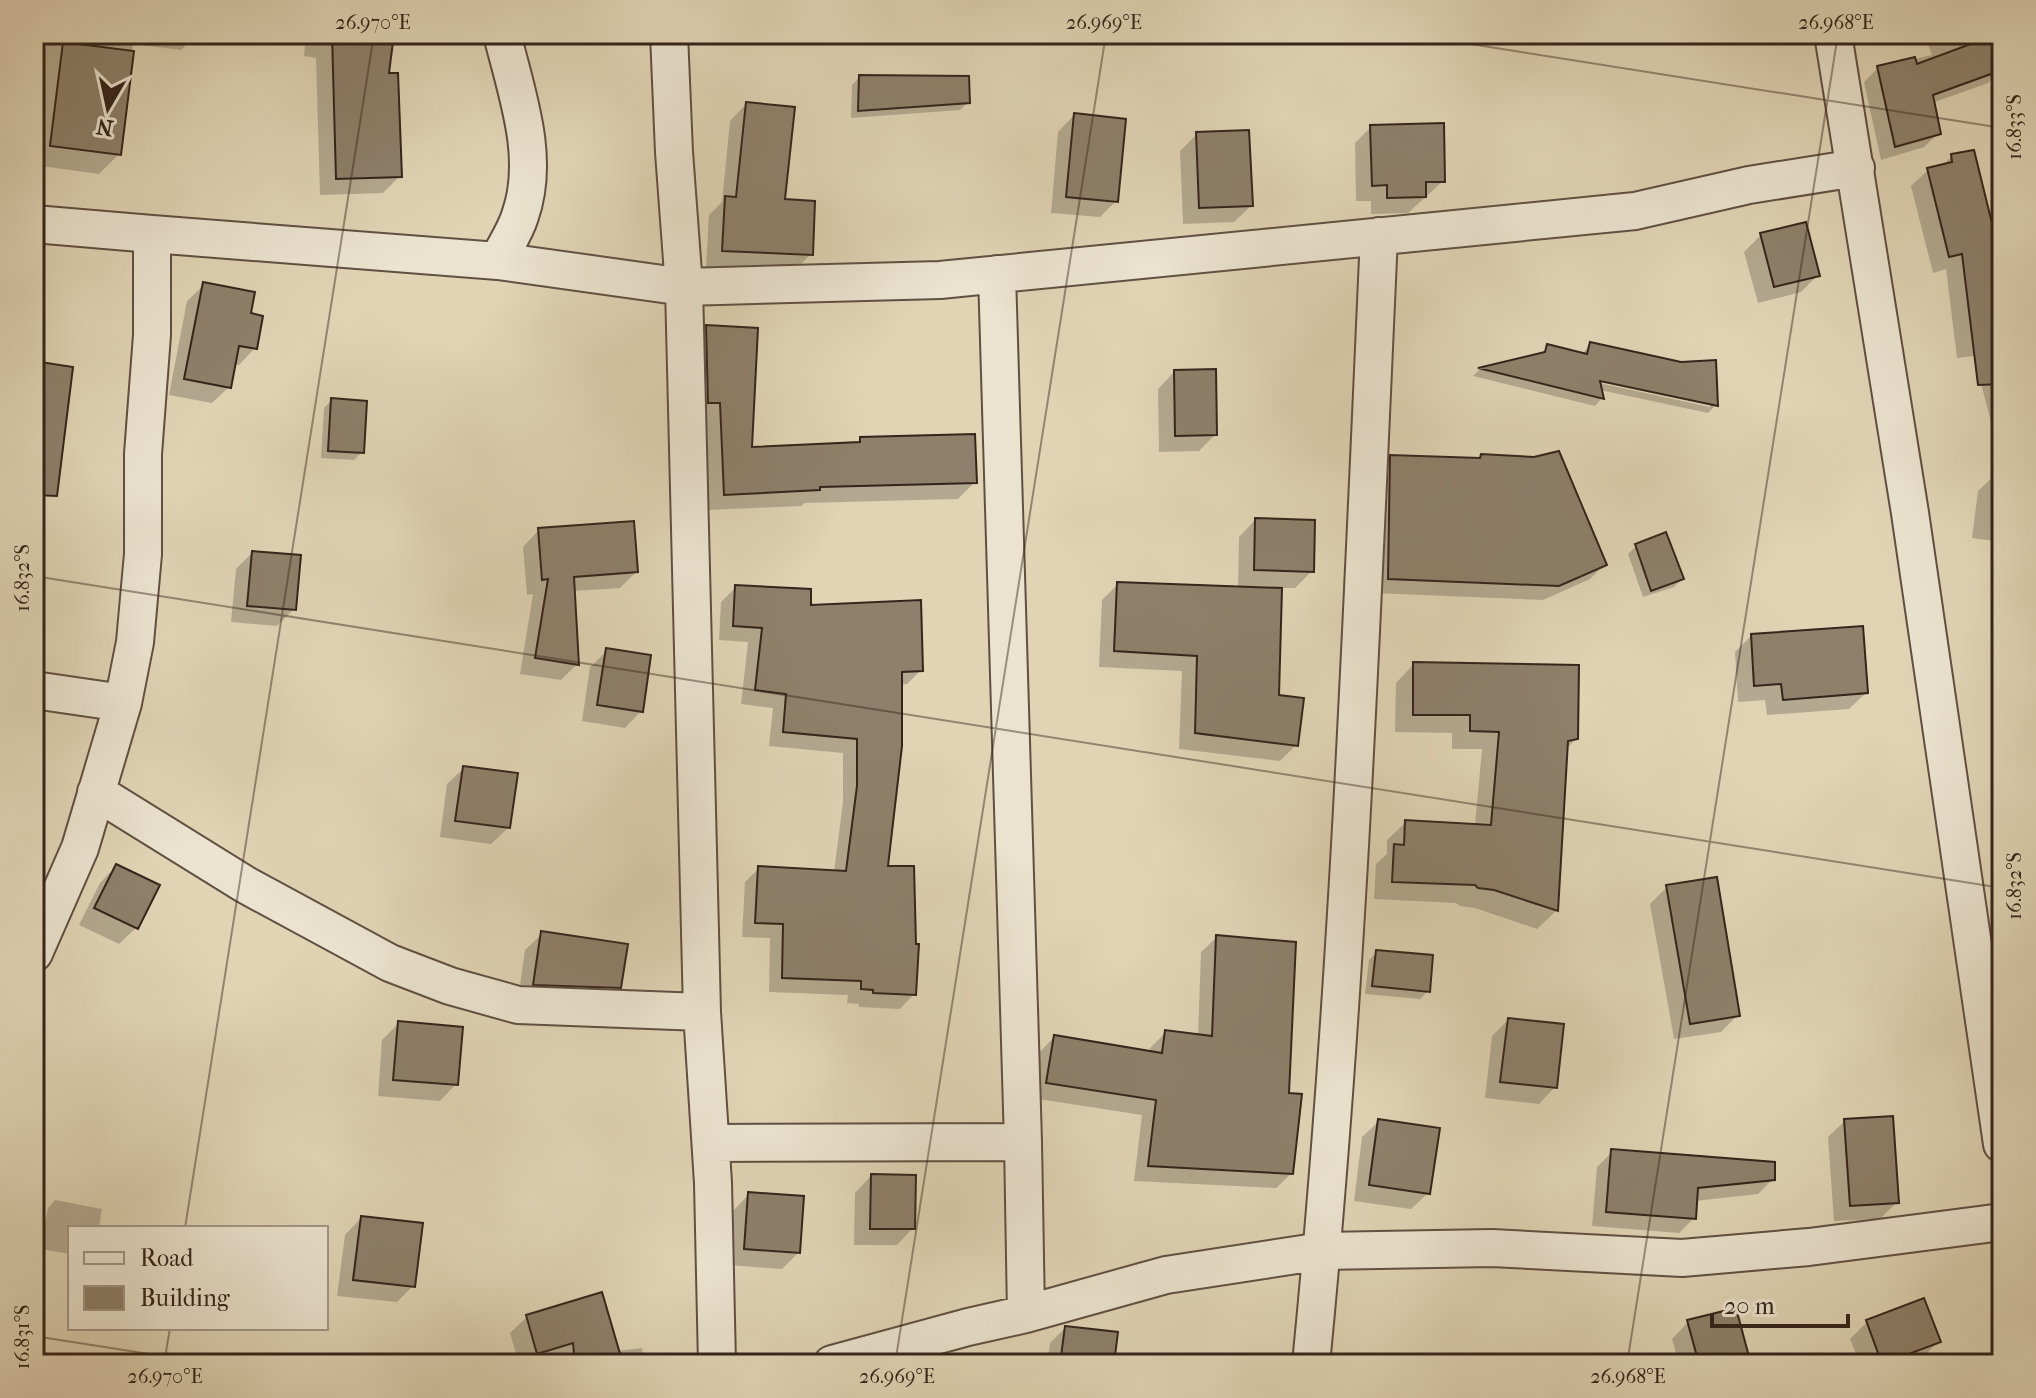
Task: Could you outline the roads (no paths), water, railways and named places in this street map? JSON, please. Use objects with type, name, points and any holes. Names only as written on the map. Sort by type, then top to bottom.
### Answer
[{"type":"street","points":[[498,261],[520,216],[529,174],[525,131],[502,34]]},
{"type":"street","points":[[669,34],[684,287],[702,1012],[711,1143],[717,1364]]},
{"type":"street","points":[[1833,34],[1910,513],[2002,1144]]},
{"type":"street","points":[[34,224],[498,261],[684,287],[940,280],[1635,211],[1749,185],[1856,168]]},
{"type":"street","points":[[34,953],[80,848],[123,703],[135,642],[143,554],[143,454],[152,335],[152,234]]},
{"type":"street","points":[[1311,1364],[1322,1251],[1356,748],[1379,236]]},
{"type":"street","points":[[997,274],[1026,1314]]},
{"type":"street","points":[[34,690],[123,703]]},
{"type":"street","points":[[96,792],[246,885],[390,963],[450,986],[518,1005],[702,1012]]},
{"type":"street","points":[[711,1143],[1023,1142]]},
{"type":"street","points":[[832,1364],[1166,1275],[1322,1251],[1492,1248],[1682,1258],[1809,1247],[2002,1222]]}]
